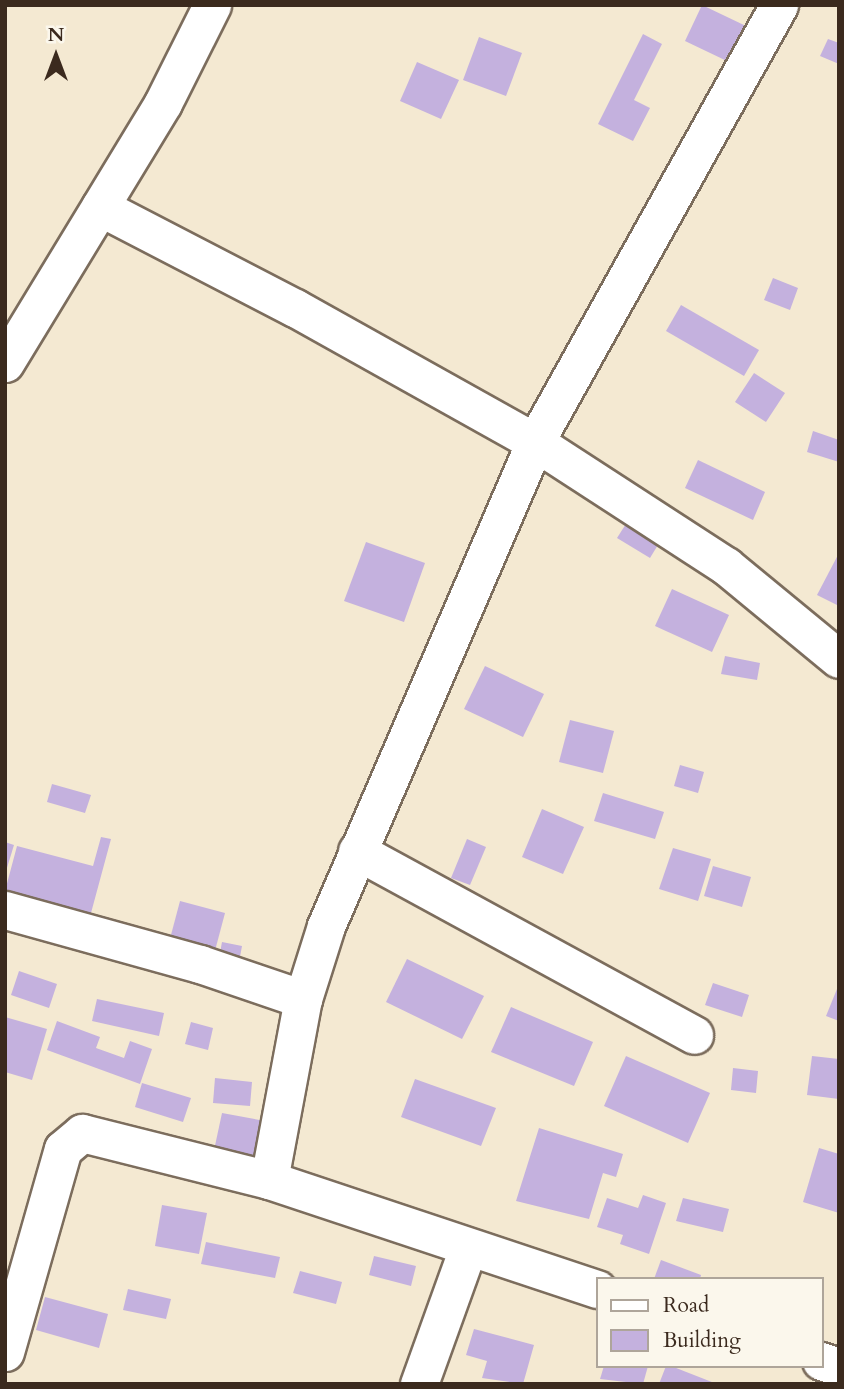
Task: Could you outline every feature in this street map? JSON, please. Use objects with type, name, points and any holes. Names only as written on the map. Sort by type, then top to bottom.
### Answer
[{"type":"street","points":[[5,363],[163,103],[212,5]]},
{"type":"street","points":[[269,1180],[303,999],[357,850],[535,442],[779,5]]},
{"type":"street","points":[[100,207],[295,308],[535,442],[726,566],[839,659]]},
{"type":"street","points":[[357,850],[694,1035]]},
{"type":"street","points":[[5,910],[200,964],[303,999]]},
{"type":"street","points":[[5,1352],[63,1149],[82,1133],[269,1180],[596,1289]]},
{"type":"street","points":[[419,1384],[468,1248]]},
{"type":"building","points":[[702,5],[746,26],[729,62],[685,41]]},
{"type":"building","points":[[643,34],[662,44],[634,100],[650,108],[633,141],[598,124]]},
{"type":"building","points":[[479,37],[522,53],[506,96],[463,80]]},
{"type":"building","points":[[828,39],[839,43],[839,64],[820,56]]},
{"type":"building","points":[[417,62],[459,80],[441,119],[400,101]]},
{"type":"building","points":[[773,278],[798,288],[790,310],[764,300]]},
{"type":"building","points":[[681,305],[759,350],[744,376],[666,331]]},
{"type":"building","points":[[754,373],[785,393],[766,422],[735,402]]},
{"type":"building","points":[[813,431],[839,440],[839,462],[807,452]]},
{"type":"building","points":[[698,460],[765,492],[753,520],[685,488]]},
{"type":"building","points":[[631,516],[664,535],[650,558],[617,538]]},
{"type":"building","points":[[366,542],[425,563],[404,622],[344,601]]},
{"type":"building","points":[[839,553],[839,606],[817,595]]},
{"type":"building","points":[[672,589],[729,615],[712,652],[655,626]]},
{"type":"building","points":[[725,656],[760,663],[757,680],[721,674]]},
{"type":"building","points":[[485,666],[544,694],[523,737],[464,709]]},
{"type":"building","points":[[570,720],[614,731],[603,773],[559,762]]},
{"type":"building","points":[[680,765],[704,772],[698,793],[674,786]]},
{"type":"building","points":[[52,784],[91,795],[85,813],[47,802]]},
{"type":"building","points":[[603,793],[664,812],[655,839],[594,821]]},
{"type":"building","points":[[542,809],[584,827],[563,874],[522,857]]},
{"type":"building","points":[[101,837],[111,839],[91,913],[5,891],[17,846],[93,866]]},
{"type":"building","points":[[467,839],[486,847],[470,885],[451,878]]},
{"type":"building","points":[[5,842],[14,845],[6,871],[5,871]]},
{"type":"building","points":[[673,848],[711,859],[698,901],[659,889]]},
{"type":"building","points":[[713,866],[751,877],[742,907],[704,896]]},
{"type":"building","points":[[180,901],[225,913],[212,962],[167,950]]},
{"type":"building","points":[[222,942],[242,946],[238,967],[218,964]]},
{"type":"building","points":[[407,959],[484,996],[462,1039],[386,1002]]},
{"type":"building","points":[[19,971],[57,984],[49,1008],[11,995]]},
{"type":"building","points":[[713,983],[749,995],[742,1017],[705,1005]]},
{"type":"building","points":[[839,984],[839,1021],[826,1016]]},
{"type":"building","points":[[97,999],[164,1013],[159,1036],[92,1021]]},
{"type":"building","points":[[511,1007],[593,1042],[574,1086],[491,1052]]},
{"type":"building","points":[[5,1017],[47,1029],[32,1080],[5,1072]]},
{"type":"building","points":[[57,1021],[100,1037],[96,1048],[124,1058],[130,1041],[152,1049],[140,1084],[47,1050]]},
{"type":"building","points":[[191,1022],[213,1028],[208,1050],[185,1044]]},
{"type":"building","points":[[626,1056],[710,1093],[688,1143],[604,1106]]},
{"type":"building","points":[[812,1056],[839,1059],[839,1099],[807,1095]]},
{"type":"building","points":[[733,1068],[758,1071],[756,1093],[731,1090]]},
{"type":"building","points":[[215,1078],[252,1082],[250,1106],[213,1103]]},
{"type":"building","points":[[415,1079],[496,1108],[481,1146],[401,1117]]},
{"type":"building","points":[[142,1083],[191,1098],[183,1122],[135,1107]]},
{"type":"building","points":[[222,1113],[265,1121],[257,1163],[213,1155]]},
{"type":"building","points":[[539,1128],[623,1154],[616,1177],[603,1173],[589,1219],[516,1201]]},
{"type":"building","points":[[819,1148],[839,1154],[839,1213],[803,1202]]},
{"type":"building","points":[[643,1195],[666,1203],[649,1254],[620,1244],[623,1235],[597,1227],[607,1198],[638,1208]]},
{"type":"building","points":[[683,1198],[729,1209],[723,1232],[676,1221]]},
{"type":"building","points":[[162,1205],[207,1213],[199,1254],[155,1246]]},
{"type":"building","points":[[206,1242],[280,1257],[275,1278],[201,1264]]},
{"type":"building","points":[[374,1256],[416,1266],[411,1286],[369,1275]]},
{"type":"building","points":[[661,1260],[701,1275],[700,1277],[655,1277]]},
{"type":"building","points":[[300,1271],[342,1282],[336,1304],[293,1293]]},
{"type":"building","points":[[128,1289],[171,1299],[166,1319],[123,1310]]},
{"type":"building","points":[[45,1297],[108,1314],[99,1348],[36,1330]]},
{"type":"building","points":[[474,1329],[534,1345],[523,1384],[482,1378],[487,1361],[466,1355]]},
{"type":"building","points":[[603,1368],[647,1368],[643,1384],[600,1379]]},
{"type":"building","points":[[665,1368],[676,1368],[717,1384],[659,1384]]}]
